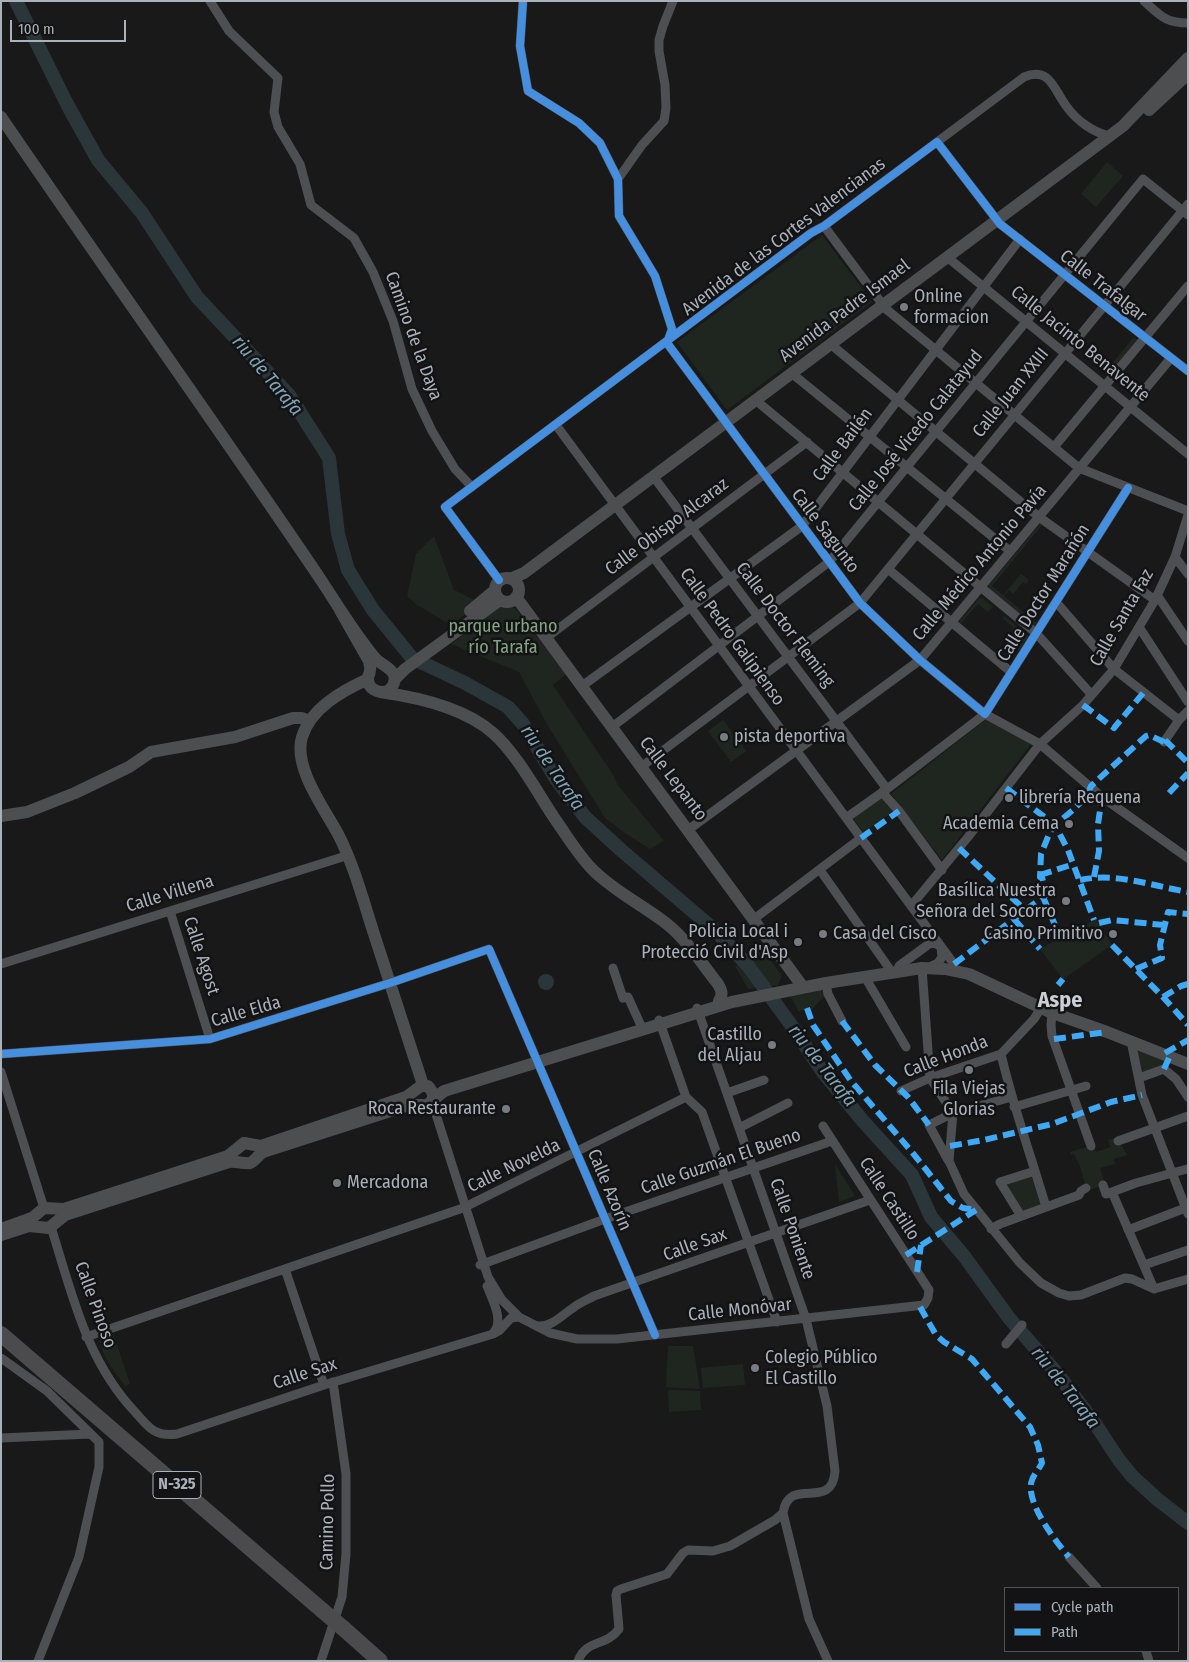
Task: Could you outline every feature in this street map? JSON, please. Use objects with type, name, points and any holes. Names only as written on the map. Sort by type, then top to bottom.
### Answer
[{"type":"highway","name":"N-325","points":[[1,1334],[380,1661]]},
{"type":"highway","name":"N-325","points":[[1,1342],[31,1359]]},
{"type":"main road","name":"Avenida Padre Ismael","points":[[381,678],[405,669],[507,589],[527,576],[654,478],[949,259],[1123,126],[1188,58]]},
{"type":"main road","name":"Avenida Padre Ismael","points":[[998,222],[1127,129],[1188,74]]},
{"type":"main road","points":[[2,120],[268,502],[340,610],[381,678],[409,696],[443,707],[471,719],[493,732],[517,762],[580,856],[604,880],[660,918],[678,934],[718,984],[722,991],[719,1001]]},
{"type":"main road","name":"Avenida Padre Ismael","points":[[727,424],[759,403],[884,307]]},
{"type":"main road","name":"Calle Lepanto","points":[[507,589],[582,686],[802,985]]},
{"type":"main road","points":[[381,678],[339,695],[318,710],[302,738],[300,758],[304,775],[349,855],[425,1096]]},
{"type":"main road","points":[[381,678],[405,691],[467,712],[496,730],[507,741],[583,853],[596,868],[664,916],[681,931],[736,998]]},
{"type":"main road","points":[[1,816],[27,812],[75,793],[129,767],[151,752],[235,737],[293,718],[302,718],[310,721]]},
{"type":"main road","points":[[698,1010],[719,1001],[894,967],[954,964],[969,974]]},
{"type":"main road","points":[[802,985],[826,983],[931,966],[956,970],[969,974],[1047,1011],[1188,1064]]},
{"type":"main road","points":[[254,1152],[263,1152],[409,1105],[443,1086],[537,1060],[736,998]]},
{"type":"main road","points":[[1,1229],[27,1221],[65,1215],[228,1162],[239,1155],[244,1143],[248,1143],[254,1152]]},
{"type":"main road","points":[[239,1155],[244,1163],[250,1163],[254,1152]]},
{"type":"main road","points":[[1,1235],[30,1226],[47,1218]]},
{"type":"street","name":"Camino de la Daya","points":[[210,1],[229,31],[278,78],[274,112],[278,127],[300,164],[311,205],[354,238],[373,272],[393,321],[412,389],[432,430],[455,469],[472,487]]},
{"type":"street","points":[[523,1],[520,46],[528,91],[580,122],[600,143],[618,179],[619,216],[655,276],[672,330],[666,343]]},
{"type":"street","points":[[618,179],[642,145],[664,120],[666,108],[665,85],[659,40],[673,1]]},
{"type":"street","points":[[1144,1],[1162,18],[1175,23],[1188,22]]},
{"type":"street","name":"Avenida de las Cortes Valencianas","points":[[507,589],[445,508],[472,487],[811,233],[824,226],[1024,77],[1030,74],[1040,74],[1050,80],[1075,116],[1092,129],[1109,136]]},
{"type":"street","points":[[937,142],[998,222]]},
{"type":"street","name":"Calle José Vicedo Calatayud","points":[[612,727],[829,562],[1143,179],[1186,210]]},
{"type":"street","name":"Calle Juan XXIII","points":[[641,767],[860,603],[1065,353],[1186,210]]},
{"type":"street","name":"Calle Trafalgar","points":[[998,222],[1188,371]]},
{"type":"street","points":[[824,226],[884,307],[1079,468],[1188,511]]},
{"type":"street","name":"Calle Bailén","points":[[582,686],[802,526],[1020,239]]},
{"type":"street","name":"Calle Jacinto Benavente","points":[[949,259],[1188,454]]},
{"type":"street","points":[[1054,447],[1188,286]]},
{"type":"street","name":"Calle Sagunto","points":[[666,343],[860,603],[920,660],[985,714],[1040,744],[1102,797],[1188,858]]},
{"type":"street","points":[[834,347],[1039,517],[1156,597],[1188,641]]},
{"type":"street","name":"Calle Médico Antonio Pavía","points":[[688,830],[920,660],[1171,358]]},
{"type":"street","points":[[795,376],[1010,551]]},
{"type":"street","points":[[759,403],[1036,633],[1091,694]]},
{"type":"street","name":"Calle Pedro Galipienso","points":[[556,425],[954,964]]},
{"type":"street","name":"Calle Obispo Alcaraz","points":[[546,638],[807,442]]},
{"type":"street","name":"Calle Doctor Fleming","points":[[654,478],[837,721],[942,870]]},
{"type":"street","name":"Calle Doctor Marañón","points":[[985,714],[1128,488]]},
{"type":"street","name":"Calle Santa Faz","points":[[911,906],[942,870],[1040,744],[1083,705],[1114,669],[1156,597],[1175,556],[1188,516]]},
{"type":"street","points":[[1175,556],[1188,574]]},
{"type":"street","points":[[888,569],[951,624],[1011,672]]},
{"type":"street","points":[[1056,602],[1114,669],[1178,720]]},
{"type":"street","points":[[1139,627],[1188,702]]},
{"type":"street","points":[[1164,742],[1178,720],[1188,711]]},
{"type":"street","points":[[846,818],[985,714]]},
{"type":"street","points":[[754,919],[861,838]]},
{"type":"street","name":"Calle Villena","points":[[1,964],[349,855]]},
{"type":"street","points":[[820,870],[894,967],[927,945],[935,943],[941,947],[942,957],[931,966]]},
{"type":"street","name":"Calle Agost","points":[[170,911],[210,1039]]},
{"type":"street","points":[[927,945],[924,953],[931,966],[930,1078],[953,1112],[949,1161]]},
{"type":"street","name":"Calle Elda","points":[[1,1054],[210,1039],[489,950]]},
{"type":"street","name":"Calle Azorín","points":[[489,950],[655,1335]]},
{"type":"street","points":[[613,968],[623,998],[628,997],[642,1028]]},
{"type":"street","points":[[865,977],[906,1047]]},
{"type":"street","points":[[826,983],[828,994],[842,1021]]},
{"type":"street","name":"Calle Poniente","points":[[698,1010],[806,1319],[827,1406],[835,1471],[834,1482],[830,1489],[797,1494],[790,1497],[784,1512]]},
{"type":"street","points":[[1047,1011],[1052,1036],[1091,1146]]},
{"type":"street","name":"Calle Honda","points":[[901,1091],[930,1078],[1001,1054],[1034,1019],[1047,1011]]},
{"type":"street","points":[[660,1022],[686,1097],[702,1112],[777,1322]]},
{"type":"street","points":[[1128,1230],[1187,1210],[1142,1094],[1131,1041]]},
{"type":"street","points":[[1001,1054],[1014,1107],[1024,1131],[1046,1207]]},
{"type":"street","points":[[1139,1078],[1164,1069],[1176,1079],[1188,1097]]},
{"type":"street","name":"Calle Pinoso","points":[[1,1072],[86,1336],[107,1377],[119,1394],[148,1426],[157,1433]]},
{"type":"street","points":[[727,1093],[764,1080]]},
{"type":"street","points":[[1014,1107],[1086,1086]]},
{"type":"street","points":[[425,1096],[482,1264],[497,1316],[496,1329],[493,1334]]},
{"type":"street","name":"Calle Novelda","points":[[86,1336],[463,1208],[686,1097]]},
{"type":"street","points":[[1012,1097],[953,1112],[929,1125],[949,1161],[964,1194],[1020,1263],[1041,1284],[1069,1296],[1081,1295],[1125,1278],[1132,1279],[1154,1289],[1188,1279]]},
{"type":"street","points":[[739,1128],[788,1103]]},
{"type":"street","points":[[1118,1141],[1188,1116]]},
{"type":"street","name":"Calle Castillo","points":[[823,1126],[929,1290]]},
{"type":"street","name":"Calle Guzmán El Bueno","points":[[482,1264],[605,1219],[832,1141]]},
{"type":"street","points":[[1103,1185],[1106,1194],[1136,1183],[1187,1169]]},
{"type":"street","points":[[1021,1216],[1000,1182],[1035,1171]]},
{"type":"street","points":[[991,1229],[1021,1216],[1079,1196],[1086,1188]]},
{"type":"street","points":[[1112,1192],[1154,1289]]},
{"type":"street","name":"Calle Sax","points":[[540,1328],[552,1323],[584,1301],[870,1200]]},
{"type":"street","points":[[1144,1265],[1188,1250]]},
{"type":"street","name":"Calle Monóvar","points":[[482,1264],[496,1292],[519,1317],[540,1328],[564,1337],[587,1340],[617,1339],[920,1307],[927,1301],[929,1290]]},
{"type":"street","points":[[285,1269],[328,1383]]},
{"type":"street","points":[[493,1334],[511,1318],[519,1317]]},
{"type":"street","points":[[1006,1344],[1022,1325]]},
{"type":"street","name":"Calle Sax","points":[[157,1433],[166,1436],[177,1434],[328,1383],[493,1334]]},
{"type":"street","points":[[1,1358],[47,1391],[99,1442],[99,1467],[78,1558],[38,1661]]},
{"type":"street","name":"Camino Pollo","points":[[321,1661],[342,1597],[346,1554],[346,1474],[328,1383]]},
{"type":"street","points":[[1,1438],[90,1434]]},
{"type":"street","points":[[578,1661],[581,1653],[587,1647],[610,1639],[619,1629],[616,1596],[621,1588],[667,1574],[683,1553],[688,1550],[713,1551],[730,1546],[775,1520],[784,1512],[809,1619],[828,1661]]},
{"type":"street","points":[[1069,1557],[1096,1587]]},
{"type":"green space","points":[[1107,162],[1123,176],[1096,207],[1081,194]]},
{"type":"green space","points":[[822,235],[872,302],[727,410],[677,342]]},
{"type":"green space","points":[[1134,337],[1137,340],[1113,370],[1109,367]]},
{"type":"green space","points":[[1040,524],[1042,525],[992,586],[1003,595],[1021,574],[1029,580],[1026,584],[1023,582],[1013,594],[1009,590],[1004,596],[1035,622],[1038,622],[1035,626],[989,588],[989,585]]},
{"type":"green space","points":[[434,536],[454,590],[481,603],[451,625],[417,605],[407,596],[416,554]]},
{"type":"green space","points":[[979,598],[982,598],[993,607],[988,612],[978,604],[961,623],[968,630],[967,632],[957,624]]},
{"type":"green space","name":"parque urbano río Tarafa","points":[[499,607],[515,608],[566,674],[553,685],[614,776],[617,784],[664,841],[650,849],[605,818],[548,726],[519,672],[451,644]]},
{"type":"green space","points":[[1004,616],[1029,636],[1019,651],[1016,648],[1021,641],[1011,630],[1013,627],[1002,618]]},
{"type":"green space","points":[[988,718],[1031,744],[942,860],[891,794]]},
{"type":"green space","name":"pista deportiva","points":[[723,720],[746,751],[731,762],[708,731]]},
{"type":"green space","points":[[885,795],[896,809],[864,833],[853,818]]},
{"type":"green space","points":[[1096,919],[1112,945],[1063,979],[1040,949]]},
{"type":"green space","points":[[763,950],[782,976],[778,985],[748,989],[735,966]]},
{"type":"green space","points":[[820,986],[825,996],[811,1010],[810,1007],[799,1012],[788,992]]},
{"type":"green space","points":[[1137,1049],[1166,1059],[1163,1066],[1141,1074]]},
{"type":"green space","points":[[1117,1137],[1127,1155],[1114,1159],[1115,1164],[1100,1168],[1105,1184],[1087,1191],[1080,1166],[1074,1154],[1071,1155],[1070,1152],[1093,1145],[1096,1152],[1110,1147],[1108,1140]]},
{"type":"green space","points":[[835,1164],[855,1196],[839,1202]]},
{"type":"green space","points":[[1036,1173],[1044,1208],[1023,1216],[1003,1183]]},
{"type":"green space","points":[[113,1333],[130,1384],[125,1386],[109,1363],[100,1343],[100,1337]]},
{"type":"green space","points":[[668,1346],[693,1346],[700,1389],[666,1387]]},
{"type":"green space","points":[[743,1364],[745,1385],[703,1388],[701,1368]]},
{"type":"green space","points":[[668,1390],[700,1391],[701,1410],[669,1412]]},
{"type":"shaded area","points":[[546,974],[552,976],[554,982],[552,988],[546,990],[540,988],[538,982],[540,976]]},
{"type":"waterway","name":"riu de Tarafa","points":[[16,1],[67,104],[98,160],[142,213],[197,297],[289,395],[329,458],[338,534],[348,570],[373,610],[412,658],[465,683],[508,707],[523,724],[556,779],[585,817],[717,932],[749,967],[823,1072],[862,1120],[912,1175],[931,1217],[964,1256],[1009,1318],[1056,1372],[1094,1422],[1119,1460],[1132,1476],[1157,1499],[1188,1523]]},
{"type":"marked path","points":[[1083,705],[1114,728],[1144,692]]},
{"type":"marked path","points":[[1043,897],[1046,895],[1042,877],[1040,877],[1041,854],[1055,825],[1087,796],[1091,786],[1146,736],[1149,735],[1164,742]]},
{"type":"marked path","points":[[1165,740],[1188,763]]},
{"type":"marked path","points":[[1169,793],[1188,773]]},
{"type":"marked path","points":[[1006,788],[1055,825],[1068,850],[1094,920]]},
{"type":"marked path","points":[[1094,877],[1099,851],[1098,824],[1102,797]]},
{"type":"marked path","points":[[861,838],[899,811]]},
{"type":"marked path","points":[[959,848],[1025,910]]},
{"type":"marked path","points":[[1040,875],[1074,864]]},
{"type":"marked path","points":[[1080,880],[1094,878],[1120,879],[1188,892]]},
{"type":"marked path","points":[[1043,897],[1061,939]]},
{"type":"marked path","points":[[954,964],[1043,897]]},
{"type":"marked path","points":[[1136,969],[1162,958],[1160,945],[1168,912],[1188,914]]},
{"type":"marked path","points":[[1014,919],[1040,949]]},
{"type":"marked path","points":[[1099,923],[1112,920],[1164,925]]},
{"type":"marked path","points":[[1112,945],[1188,1025]]},
{"type":"marked path","points":[[1058,985],[1063,979]]},
{"type":"marked path","points":[[1163,997],[1188,984]]},
{"type":"marked path","points":[[807,1008],[813,1025],[851,1081],[951,1201],[963,1208],[976,1210]]},
{"type":"marked path","points":[[842,1021],[875,1065],[908,1097],[929,1125]]},
{"type":"marked path","points":[[1054,1039],[1107,1032]]},
{"type":"marked path","points":[[1165,1053],[1188,1040]]},
{"type":"marked path","points":[[1164,1069],[1170,1056]]},
{"type":"marked path","points":[[950,1146],[1052,1124],[1111,1102],[1142,1095]]},
{"type":"marked path","points":[[906,1255],[976,1210]]},
{"type":"marked path","points":[[917,1272],[921,1245]]},
{"type":"marked path","points":[[920,1307],[936,1335],[972,1359],[1030,1427],[1038,1445],[1042,1463],[1032,1480],[1033,1499],[1043,1521],[1069,1557]]},
{"type":"cycle path","points":[[523,1],[520,46],[528,91],[579,123],[600,143],[618,179],[619,216],[655,276],[672,329],[667,343],[860,603],[920,660],[985,714],[1128,488]]},
{"type":"cycle path","points":[[499,580],[445,507],[811,233],[824,226],[937,142],[1000,224],[1188,371]]},
{"type":"cycle path","points":[[1,1054],[210,1039],[390,983],[489,949],[655,1335]]},
{"type":"place","name":"Online formacion","points":[[904,307]]},
{"type":"place","name":"pista deportiva","points":[[724,737]]},
{"type":"place","name":"librería Requena","points":[[1009,798]]},
{"type":"place","name":"Academia Cema","points":[[1069,824]]},
{"type":"place","name":"Basílica Nuestra Señora del Socorro","points":[[1066,901]]},
{"type":"place","name":"Casa del Cisco","points":[[823,934]]},
{"type":"place","name":"Casino Primitivo","points":[[1113,934]]},
{"type":"place","name":"Policia Local i Protecció Civil d'Asp","points":[[798,942]]},
{"type":"place","name":"Castillo del Aljau","points":[[772,1045]]},
{"type":"place","name":"Fila Viejas Glorias","points":[[969,1070]]},
{"type":"place","name":"Roca Restaurante","points":[[506,1109]]},
{"type":"place","name":"Mercadona","points":[[337,1183]]},
{"type":"place","name":"Colegio Público El Castillo","points":[[755,1368]]},
{"type":"district","name":"Aspe","points":[[1060,1001]]}]
